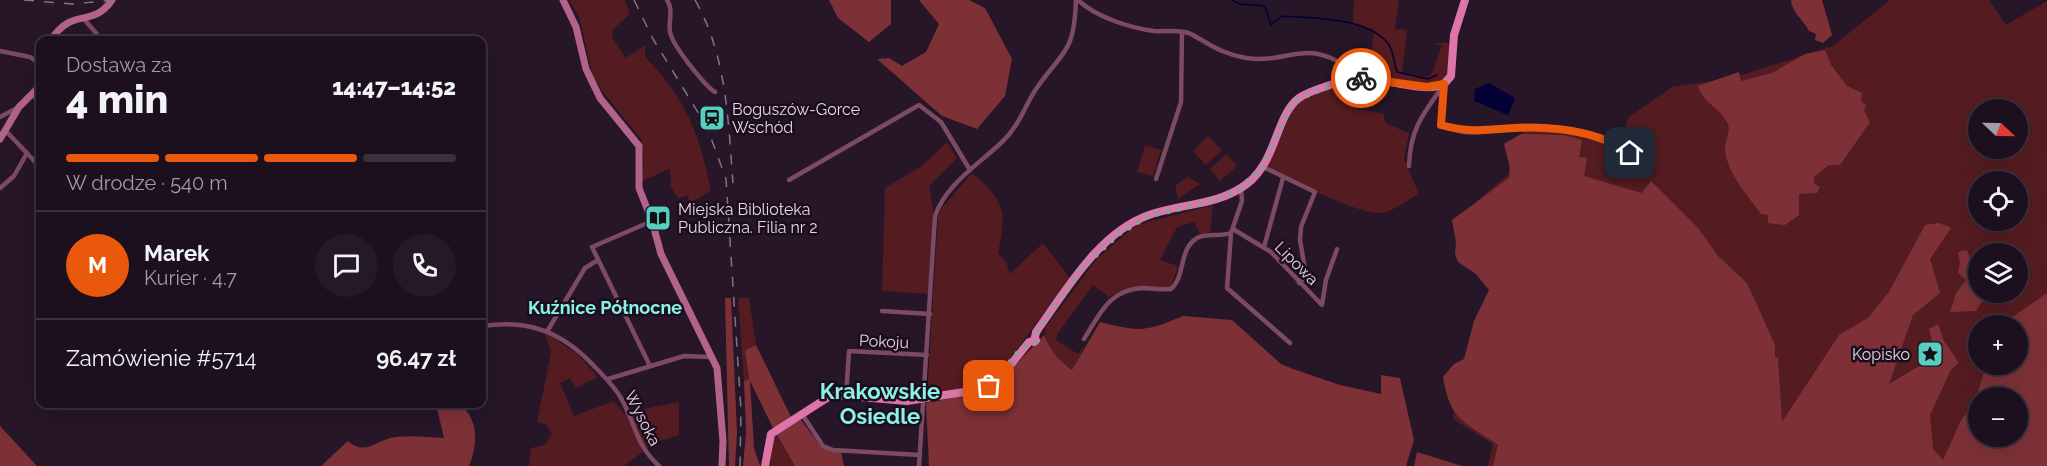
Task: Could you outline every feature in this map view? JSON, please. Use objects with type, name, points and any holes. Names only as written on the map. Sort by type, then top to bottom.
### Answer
[{"type":"main road","points":[[765,466],[768,441],[774,431],[827,398],[846,396],[923,400],[989,386],[1003,374],[1024,347],[1035,341],[1038,329],[1090,259],[1132,223],[1158,212],[1217,200],[1241,188],[1263,167],[1286,114],[1297,99],[1352,78],[1434,87],[1444,84],[1451,76],[1454,34],[1465,0]]},
{"type":"street","points":[[54,36],[62,24],[72,19],[103,12],[112,0]]},
{"type":"street","points":[[563,0],[576,27],[591,81],[605,106],[639,146],[639,188],[652,221],[661,254],[717,368],[723,441],[722,466]]},
{"type":"street","points":[[667,0],[671,7],[670,35],[705,86],[716,92]]},
{"type":"street","points":[[1077,0],[1085,6],[1141,28],[1182,32],[1209,47],[1244,57],[1276,59],[1298,52],[1318,52],[1347,67],[1352,78]]},
{"type":"street","points":[[919,466],[935,216],[943,200],[970,170],[1016,128],[1036,89],[1057,64],[1071,42],[1077,0]]},
{"type":"street","points":[[1076,10],[1085,6]]},
{"type":"street","points":[[83,18],[99,36]]},
{"type":"street","points":[[1156,179],[1181,102],[1182,32]]},
{"type":"street","points":[[0,51],[30,57],[36,61]]},
{"type":"street","points":[[1409,166],[1414,133],[1423,111],[1444,84]]},
{"type":"street","points":[[1444,84],[1441,125],[1465,132],[1516,128],[1582,133],[1611,141],[1630,153],[1636,162]]},
{"type":"street","points":[[0,117],[19,107],[36,91]]},
{"type":"street","points":[[33,95],[36,98]]},
{"type":"street","points":[[1432,100],[1443,107]]},
{"type":"street","points":[[789,180],[919,105],[941,122],[970,170]]},
{"type":"street","points":[[0,139],[19,107]]},
{"type":"street","points":[[5,130],[36,163]]},
{"type":"street","points":[[0,188],[14,176],[27,153]]},
{"type":"street","points":[[1263,167],[1316,192],[1301,227],[1300,240],[1306,275],[1299,283]]},
{"type":"street","points":[[1264,247],[1283,178]]},
{"type":"street","points":[[1241,188],[1242,201],[1232,231],[1227,283],[1230,292],[1246,302],[1290,343]]},
{"type":"street","points":[[650,366],[592,247],[652,221]]},
{"type":"street","points":[[1084,339],[1111,298],[1138,288],[1171,289],[1176,284],[1184,253],[1192,242],[1203,236],[1232,231]]},
{"type":"street","name":"Lipowa","points":[[1232,231],[1264,247],[1322,304],[1326,279],[1337,249]]},
{"type":"street","points":[[486,326],[526,326],[548,330],[585,268],[598,260]]},
{"type":"street","points":[[882,311],[930,314]]},
{"type":"street","name":"Wysoka","points":[[548,330],[575,347],[608,379],[626,408],[639,444],[659,466]]},
{"type":"street","name":"Pokoju","points":[[846,396],[849,351],[927,355]]},
{"type":"street","points":[[608,379],[684,356],[711,357]]},
{"type":"street","points":[[800,415],[823,446],[833,450],[920,455]]},
{"type":"shaded area","points":[[569,0],[625,0],[630,14],[613,29],[612,37],[626,58],[645,45],[645,57],[671,87],[689,119],[702,153],[711,191],[690,203],[688,196],[678,198],[671,187],[670,168],[641,182],[644,161],[641,139],[603,92],[592,73],[579,16]]},
{"type":"shaded area","points":[[829,0],[891,0],[891,24],[869,42],[838,18]]},
{"type":"shaded area","points":[[919,0],[969,0],[985,8],[1012,59],[1005,96],[977,129],[942,116],[877,59],[889,58],[902,66],[926,52],[939,24]]},
{"type":"shaded area","points":[[1354,0],[1399,0],[1395,29],[1407,30],[1402,73],[1427,77],[1432,73],[1442,45],[1432,44],[1446,42],[1450,45],[1449,74],[1442,83],[1431,85],[1369,75],[1374,30],[1353,23]]},
{"type":"shaded area","points":[[1791,0],[1822,0],[1832,35],[1823,43],[1815,40],[1816,34],[1809,31],[1793,9]]},
{"type":"shaded area","points":[[1890,0],[1989,0],[2006,25],[2047,1],[2047,466],[1488,466],[1493,444],[1453,419],[1457,379],[1492,286],[1456,227],[1477,201],[1509,174],[1509,151],[1526,128],[1576,133],[1618,145],[1629,117],[1672,87],[1732,78],[1833,46]]},
{"type":"shaded area","points":[[1825,50],[1831,65],[1847,86],[1862,93],[1861,101],[1866,105],[1864,110],[1870,122],[1840,165],[1829,165],[1814,177],[1814,183],[1820,187],[1817,193],[1799,194],[1799,215],[1785,225],[1768,223],[1768,215],[1761,214],[1738,183],[1730,167],[1725,149],[1729,132],[1727,122],[1704,97],[1698,86],[1739,72],[1741,81],[1772,73],[1805,54]]},
{"type":"shaded area","points":[[1489,83],[1515,98],[1508,115],[1474,101],[1475,89]]},
{"type":"shaded area","points":[[1344,84],[1354,108],[1384,114],[1385,123],[1409,133],[1404,159],[1419,194],[1386,212],[1371,212],[1324,196],[1268,169],[1267,165],[1295,106],[1306,97]]},
{"type":"shaded area","points":[[1521,134],[1563,135],[1582,140],[1579,157],[1587,158],[1584,176],[1642,193],[1651,181],[1699,229],[1718,256],[1747,283],[1775,345],[1775,357],[1778,358],[1782,422],[1839,335],[1868,318],[1889,292],[1925,225],[1939,223],[1951,228],[1930,259],[1940,293],[1913,315],[1889,384],[1936,356],[1929,329],[1938,324],[1944,341],[1959,363],[1951,370],[1930,415],[1933,449],[1943,460],[1961,420],[1968,411],[1968,447],[2028,447],[2028,387],[1979,387],[1983,375],[2028,375],[2028,315],[2015,315],[2047,293],[2047,466],[1493,466],[1498,445],[1468,425],[1455,412],[1446,392],[1443,377],[1454,364],[1464,359],[1474,321],[1489,290],[1476,274],[1458,262],[1455,254],[1456,242],[1452,220],[1509,178],[1510,168],[1504,144]]},
{"type":"shaded area","points":[[1208,136],[1222,150],[1206,165],[1193,151]]},
{"type":"shaded area","points":[[947,142],[957,158],[929,186],[933,209],[929,294],[882,291],[885,188],[922,166]]},
{"type":"shaded area","points":[[1145,145],[1161,150],[1153,176],[1137,172]]},
{"type":"shaded area","points":[[1227,154],[1237,166],[1220,181],[1210,169]]},
{"type":"shaded area","points":[[972,173],[991,191],[1001,208],[1002,227],[998,253],[1006,262],[1010,274],[1043,243],[1070,278],[994,380],[982,385],[927,396],[938,216],[942,208]]},
{"type":"shaded area","points":[[1187,177],[1200,184],[1178,199],[1175,186]]},
{"type":"shaded area","points":[[1213,205],[1210,232],[1201,235],[1194,222],[1177,227],[1160,260],[1178,266],[1171,287],[1124,289],[1109,297],[1093,285],[1058,333],[1056,340],[1078,354],[1085,345],[1073,370],[1052,352],[1046,340],[1046,327],[1096,260],[1136,225]]},
{"type":"shaded area","points":[[1967,250],[1968,253],[1968,303],[1981,303],[1976,311],[1950,312],[1956,293],[1966,280],[1958,273],[1960,263],[1958,252]]},
{"type":"shaded area","points":[[725,298],[731,298],[737,432],[735,466],[729,466]]},
{"type":"shaded area","points":[[738,298],[749,298],[756,345],[745,350],[749,379],[744,381]]},
{"type":"shaded area","points":[[1183,316],[1232,320],[1281,364],[1340,385],[1381,394],[1381,375],[1400,378],[1414,440],[1406,466],[929,466],[926,403],[984,392],[996,385],[1044,335],[1055,355],[1072,370],[1100,322],[1124,328],[1142,329]]},
{"type":"shaded area","points":[[545,332],[578,355],[598,377],[576,388],[570,378],[560,383],[574,416],[614,401],[623,413],[679,402],[679,435],[656,442],[624,466],[529,466],[531,448],[545,445],[552,434],[546,424],[537,422],[551,353]]},
{"type":"shaded area","points":[[756,345],[794,423],[801,420],[822,448],[841,452],[844,466],[795,466],[750,381],[754,448],[760,466],[743,466],[746,433],[744,381],[749,379],[745,350]]},
{"type":"shaded area","points":[[437,408],[464,408],[471,417],[475,433],[474,450],[469,466],[321,466],[348,441],[354,446],[366,447],[396,437],[444,438]]},
{"type":"shaded area","points":[[0,426],[37,466],[0,466]]},
{"type":"shaded area","points":[[776,434],[795,466],[770,466],[772,442]]},
{"type":"shaded area","points":[[1417,452],[1462,466],[1414,466]]},
{"type":"waterway","points":[[1232,0],[1240,4],[1265,6],[1271,25],[1282,16],[1355,24],[1380,36],[1389,45],[1397,72],[1428,79],[1437,75]]},
{"type":"railway","points":[[24,0],[72,4],[114,0]]},
{"type":"railway","points":[[634,0],[653,39],[707,127],[726,179],[741,410],[740,466]]},
{"type":"railway","points":[[695,0],[706,21],[720,66],[727,112],[733,183]]},
{"type":"way so far","points":[[989,386],[1003,374],[1024,347],[1036,342],[1038,329],[1083,267],[1118,234],[1132,223],[1147,216],[1217,200],[1241,188],[1263,167],[1275,145],[1286,114],[1297,99],[1324,86],[1352,78],[1361,78]]},
{"type":"place","name":"Boguszów-Gorce Wschód","points":[[712,118]]},
{"type":"place","name":"Miejska Biblioteka Publiczna. Filia nr 2","points":[[658,218]]},
{"type":"place","name":"Kopisko","points":[[1930,354]]},
{"type":"district","name":"Kuźnice Północne","points":[[605,308]]},
{"type":"district","name":"Krakowskie Osiedle","points":[[880,404]]},
{"type":"route","points":[[1361,78],[1427,87],[1444,84],[1441,125],[1453,129],[1479,132],[1516,128],[1582,133],[1611,141],[1630,153]]}]
